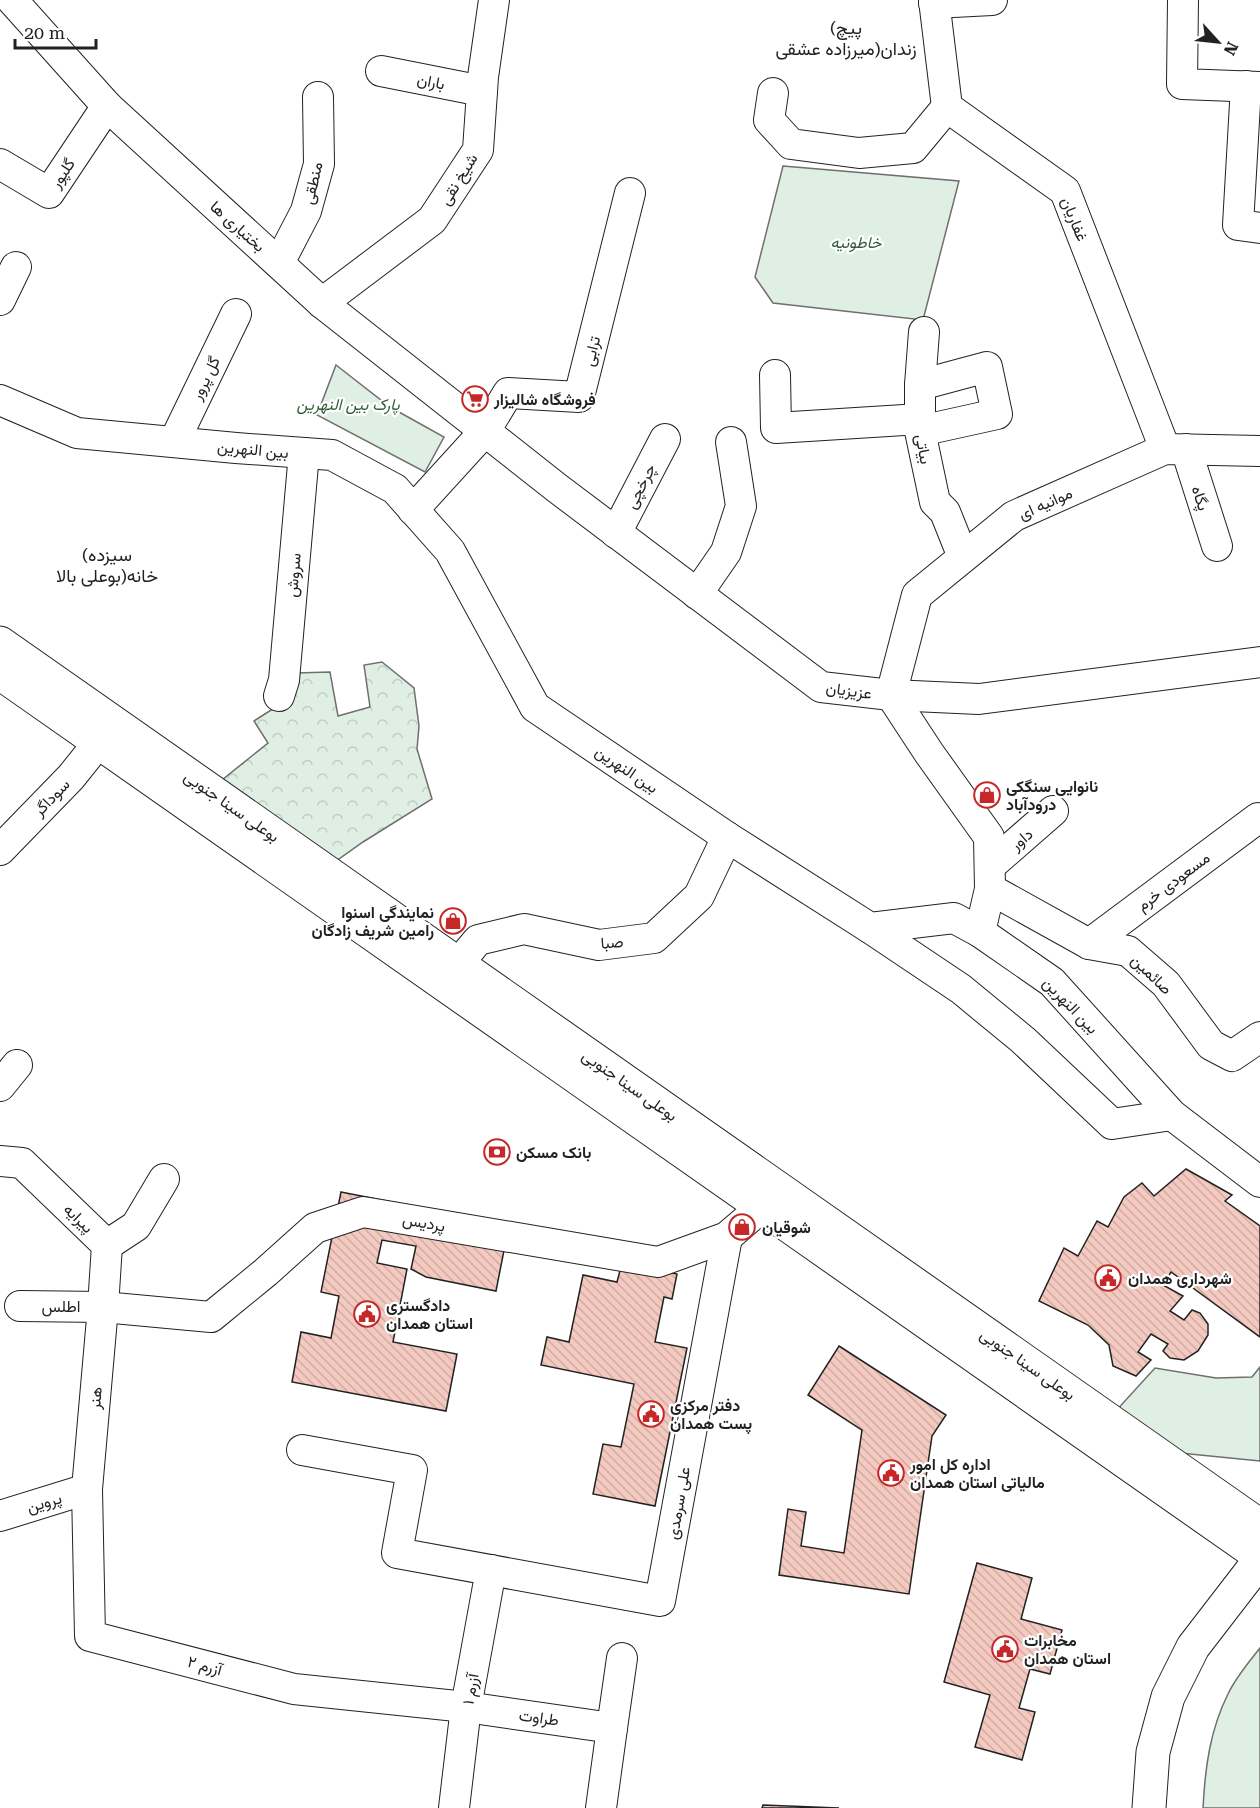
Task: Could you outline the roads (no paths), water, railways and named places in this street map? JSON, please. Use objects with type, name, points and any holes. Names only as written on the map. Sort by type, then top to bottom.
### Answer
[{"type":"main road","name":"بوعلی سینا جنوبی","points":[[0,643],[1260,1526]]},
{"type":"main road","name":"بوعلی سینا جنوبی","points":[[0,673],[1260,1556]]},
{"type":"main road","points":[[1149,1808],[1153,1752],[1168,1697],[1193,1647],[1260,1560]]},
{"type":"street","name":"شیخ نقی","points":[[322,303],[432,220],[478,150],[482,90],[494,0]]},
{"type":"street","points":[[773,93],[769,120],[791,144],[859,153],[913,148],[947,107],[934,2],[992,0]]},
{"type":"street","points":[[1183,0],[1182,84],[1253,86],[1249,227]]},
{"type":"street","name":"بختیاری ها","points":[[15,1],[106,106],[322,303],[485,431]]},
{"type":"street","name":"باران","points":[[381,71],[482,90]]},
{"type":"street","name":"منطقی","points":[[279,263],[306,211],[319,164],[318,97]]},
{"type":"street","name":"گلپور","points":[[0,164],[49,193],[106,106]]},
{"type":"street","name":"غفاریان","points":[[947,107],[1065,191],[1175,449]]},
{"type":"street","name":"ترابی","points":[[485,431],[508,393],[579,397],[630,193]]},
{"type":"street","points":[[0,300],[16,267]]},
{"type":"street","name":"گل پرور","points":[[174,442],[236,314]]},
{"type":"street","name":"بیاتی","points":[[924,332],[920,425],[934,502],[945,512],[963,557]]},
{"type":"street","points":[[775,375],[776,428],[920,425],[997,414],[987,367],[920,385]]},
{"type":"street","name":"بین النهرین","points":[[0,400],[77,433],[332,455],[394,489],[450,551],[535,707],[728,837],[870,928],[954,918],[980,932],[1052,982],[1172,1115],[1260,1182]]},
{"type":"street","points":[[413,510],[485,431]]},
{"type":"street","name":"عزیزیان","points":[[485,431],[821,687],[891,695],[979,699],[1260,662]]},
{"type":"street","name":"چرخچی","points":[[616,533],[665,439]]},
{"type":"street","points":[[698,594],[726,552],[741,506],[731,442]]},
{"type":"street","name":"موانیه ای","points":[[891,695],[916,595],[1014,516],[1175,449],[1260,451]]},
{"type":"street","name":"پگاه","points":[[1175,449],[1216,546]]},
{"type":"street","name":"سروش","points":[[279,696],[284,680],[304,453]]},
{"type":"street","points":[[891,695],[989,837],[990,877],[980,932]]},
{"type":"street","name":"سوداگر","points":[[0,850],[71,777],[99,742]]},
{"type":"street","name":"داور","points":[[990,877],[1053,812]]},
{"type":"street","name":"مسعودی خرم","points":[[1089,944],[1258,818]]},
{"type":"street","name":"صبا","points":[[458,964],[478,940],[524,929],[600,945],[654,938],[699,896],[728,837]]},
{"type":"street","name":"صائمین","points":[[990,877],[1089,944],[1128,951],[1166,984],[1211,1045],[1232,1056],[1260,1037]]},
{"type":"street","points":[[870,928],[962,989],[1023,1040],[1112,1124],[1172,1115]]},
{"type":"street","points":[[0,1152],[0,1161]]},
{"type":"street","name":"پیرایه","points":[[0,1161],[22,1163],[107,1245],[103,1307]]},
{"type":"street","points":[[107,1245],[136,1226],[164,1179]]},
{"type":"street","name":"پردیس","points":[[103,1307],[211,1317],[315,1228],[363,1212],[658,1262],[727,1237],[762,1207]]},
{"type":"street","name":"علی سرمدی","points":[[491,1570],[660,1601],[727,1237]]},
{"type":"street","name":"اطلس","points":[[20,1306],[103,1307]]},
{"type":"street","name":"هنر","points":[[87,1489],[103,1307]]},
{"type":"street","points":[[302,1450],[412,1470],[397,1553],[491,1570]]},
{"type":"street","name":"پروین","points":[[0,1516],[87,1489]]},
{"type":"street","name":"آزرم ۲","points":[[87,1489],[90,1636],[294,1689],[466,1707]]},
{"type":"street","name":"آزرم ۱","points":[[454,1808],[466,1707],[491,1570]]},
{"type":"street","points":[[601,1808],[622,1658]]},
{"type":"street","name":"طراوت","points":[[466,1707],[612,1728]]},
{"type":"place","name":"فروشگاه شالیزار","points":[[475,399]]},
{"type":"place","name":"نانوایی سنگکی درودآباد","points":[[987,795]]},
{"type":"place","name":"نمایندگی اسنوا رامین شریف زادگان","points":[[453,921]]},
{"type":"place","name":"بانک مسکن","points":[[497,1152]]},
{"type":"place","name":"شوقیان","points":[[742,1227]]},
{"type":"place","name":"شهرداری همدان","points":[[1108,1278]]},
{"type":"place","name":"دادگستری استان همدان","points":[[367,1314]]},
{"type":"place","name":"دفتر مرکزی پست همدان","points":[[651,1414]]},
{"type":"place","name":"اداره کل امور مالیاتی استان همدان","points":[[891,1473]]},
{"type":"place","name":"مخابرات استان همدان","points":[[1005,1649]]},
{"type":"district","name":"(پیچ زندان(میرزاده عشقی","points":[[846,38]]},
{"type":"district","name":"(سیزده خانه(بوعلی بالا","points":[[107,565]]},
{"type":"park label","name":"خاطونیه","points":[[856,242]]},
{"type":"park label","name":"پارک بین النهرین","points":[[348,404]]}]
